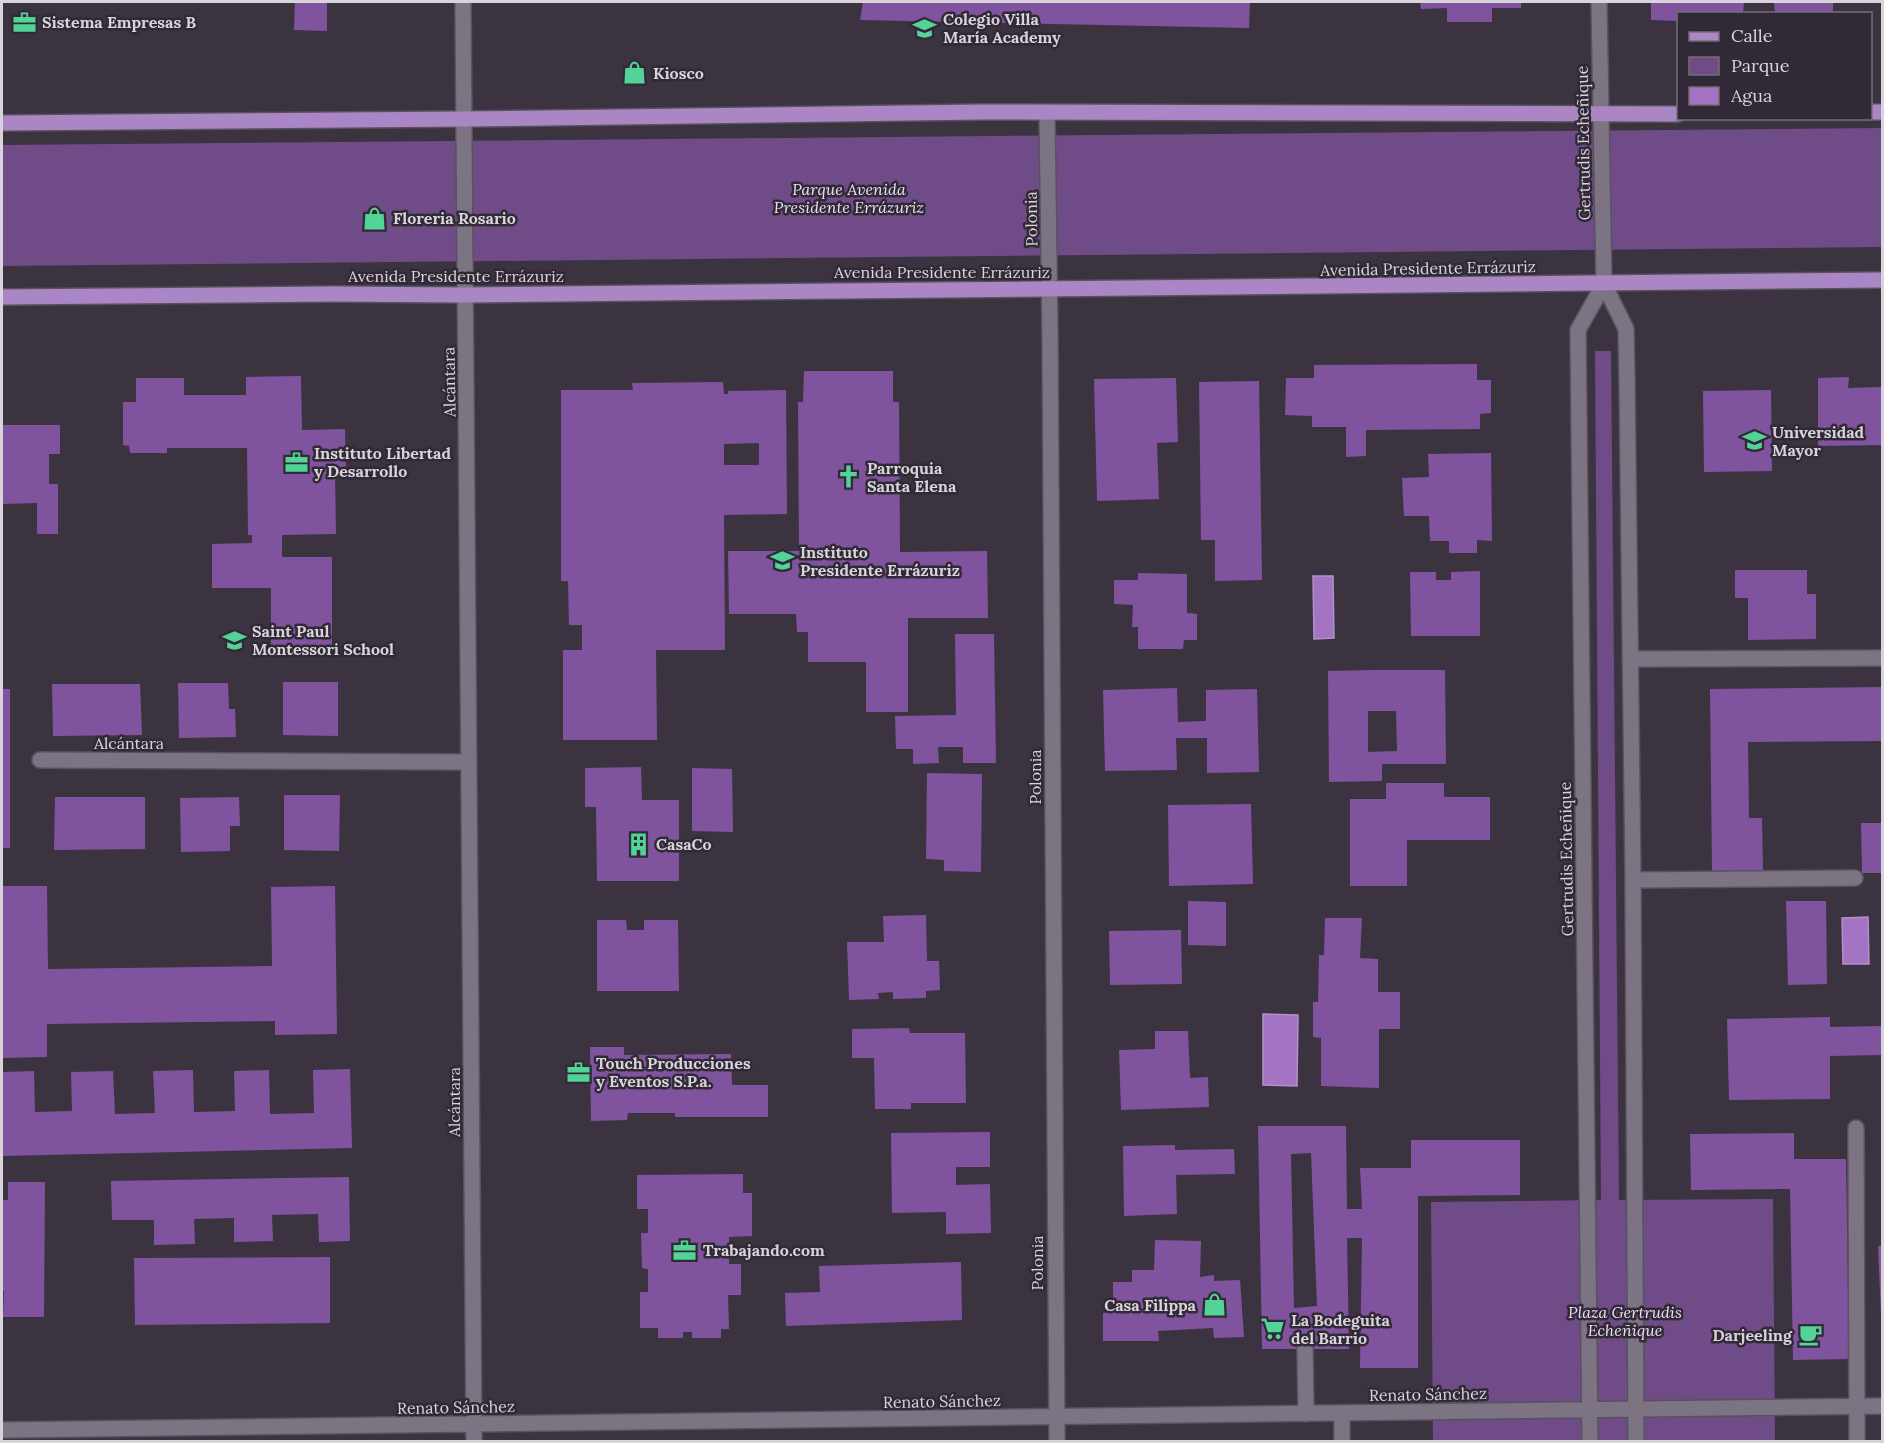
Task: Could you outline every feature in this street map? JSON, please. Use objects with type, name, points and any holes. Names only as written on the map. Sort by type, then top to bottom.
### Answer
[{"type":"main road","points":[[2,123],[982,112],[1677,114]]},
{"type":"main road","name":"Avenida Presidente Errázuriz","points":[[2,297],[466,295],[1882,280]]},
{"type":"street","name":"Alcántara","points":[[463,2],[474,1442]]},
{"type":"street","name":"Gertrudis Echeñique","points":[[1599,2],[1604,284],[1626,329],[1633,879],[1636,1442]]},
{"type":"street","name":"Polonia","points":[[1047,113],[1057,1442]]},
{"type":"street","name":"Gertrudis Echeñique","points":[[1590,1442],[1578,330],[1604,284]]},
{"type":"street","points":[[1630,659],[1882,658]]},
{"type":"street","name":"Alcántara","points":[[40,760],[469,762]]},
{"type":"street","points":[[1633,879],[1855,878]]},
{"type":"street","points":[[1856,1128],[1857,1442]]},
{"type":"street","points":[[1305,1348],[1306,1414]]},
{"type":"street","name":"Renato Sánchez","points":[[2,1430],[1882,1406]]},
{"type":"street","points":[[1342,1413],[1342,1442]]},
{"type":"green space","name":"Parque Avenida Presidente Errázuriz","points":[[1882,128],[1882,247],[2,266],[2,145]]},
{"type":"green space","name":"Plaza Gertrudis Echeñique","points":[[1595,351],[1611,351],[1619,1200],[1773,1199],[1775,1441],[1433,1441],[1431,1202],[1601,1200]]},
{"type":"water","points":[[1313,576],[1333,576],[1334,638],[1314,639]]},
{"type":"water","points":[[1868,917],[1869,964],[1843,964],[1842,918]]},
{"type":"water","points":[[1263,1014],[1298,1015],[1297,1086],[1263,1085]]},
{"type":"building","points":[[295,2],[327,2],[327,31],[294,30]]},
{"type":"building","points":[[863,2],[1250,2],[1249,28],[860,20]]},
{"type":"building","points":[[1420,2],[1521,2],[1521,8],[1492,8],[1492,22],[1447,22],[1447,8],[1421,9]]},
{"type":"building","points":[[1651,2],[1744,2],[1743,12],[1677,12],[1677,21],[1651,20]]},
{"type":"building","points":[[1774,2],[1833,2],[1833,12],[1775,12]]},
{"type":"building","points":[[1477,364],[1477,380],[1491,380],[1491,413],[1480,414],[1480,429],[1366,430],[1366,456],[1346,457],[1346,427],[1312,427],[1312,416],[1285,415],[1286,378],[1314,378],[1314,365]]},
{"type":"building","name":"Parroquia Santa Elena","points":[[804,371],[893,371],[893,402],[899,402],[900,552],[987,551],[988,618],[908,618],[908,712],[866,712],[866,662],[808,662],[808,632],[797,632],[796,614],[729,614],[728,551],[799,551],[798,402],[803,402]]},
{"type":"building","name":"Instituto Libertad y Desarrollo","points":[[301,376],[302,430],[345,429],[346,471],[335,472],[336,534],[282,535],[282,557],[332,557],[332,655],[271,655],[271,588],[212,588],[212,544],[252,543],[252,535],[248,535],[247,448],[167,448],[167,453],[130,453],[129,446],[123,445],[123,402],[136,402],[136,378],[184,378],[184,395],[246,395],[246,377]]},
{"type":"building","points":[[1849,377],[1848,388],[1882,387],[1882,445],[1818,446],[1818,378]]},
{"type":"building","points":[[1176,378],[1178,442],[1157,443],[1159,499],[1097,501],[1094,379]]},
{"type":"building","points":[[1259,381],[1262,580],[1215,581],[1215,540],[1201,540],[1199,382]]},
{"type":"building","points":[[723,382],[724,394],[728,394],[728,391],[786,390],[787,514],[724,515],[725,650],[656,650],[657,740],[563,740],[563,650],[582,650],[582,625],[569,625],[568,581],[561,581],[561,390],[633,390],[632,383]],"holes":[[[759,443],[759,465],[724,465],[724,444]]]},
{"type":"building","points":[[1771,390],[1772,471],[1704,472],[1703,391]]},
{"type":"building","points":[[2,425],[60,425],[60,454],[49,454],[49,484],[58,484],[58,534],[37,534],[37,503],[2,504]]},
{"type":"building","points":[[1491,453],[1492,541],[1477,540],[1477,553],[1449,553],[1449,541],[1430,541],[1429,516],[1404,516],[1402,478],[1429,477],[1428,454]]},
{"type":"building","points":[[1735,570],[1807,570],[1807,594],[1816,594],[1816,639],[1748,640],[1748,598],[1735,598]]},
{"type":"building","points":[[1480,571],[1480,636],[1411,636],[1410,572],[1436,572],[1436,580],[1451,580],[1451,572]]},
{"type":"building","points":[[1138,573],[1187,574],[1187,613],[1197,614],[1197,640],[1184,640],[1183,649],[1138,649],[1138,627],[1132,627],[1133,605],[1114,604],[1114,580],[1138,580]]},
{"type":"building","points":[[955,634],[994,634],[996,763],[963,763],[963,747],[938,747],[939,763],[913,764],[913,749],[896,749],[895,716],[956,715]]},
{"type":"building","points":[[1445,670],[1446,764],[1382,764],[1382,781],[1329,782],[1328,671]],"holes":[[[1368,711],[1396,711],[1397,751],[1368,752]]]},
{"type":"building","points":[[283,682],[338,682],[338,736],[283,735]]},
{"type":"building","points":[[178,683],[228,683],[229,709],[235,709],[236,737],[179,738]]},
{"type":"building","points":[[52,684],[140,684],[142,735],[53,736]]},
{"type":"building","points":[[1882,687],[1882,741],[1748,742],[1749,818],[1762,818],[1763,871],[1712,871],[1710,689]]},
{"type":"building","points":[[1177,688],[1178,722],[1206,721],[1206,690],[1257,689],[1259,772],[1207,773],[1207,738],[1176,738],[1177,770],[1105,771],[1103,690]]},
{"type":"building","points":[[2,689],[10,689],[10,848],[2,848]]},
{"type":"building","name":"CasaCo","points":[[641,767],[642,800],[679,800],[679,881],[597,881],[596,807],[585,807],[585,768]]},
{"type":"building","points":[[692,768],[732,769],[733,832],[692,831]]},
{"type":"building","points":[[927,773],[982,774],[981,872],[944,871],[944,860],[926,859]]},
{"type":"building","points":[[1386,783],[1444,783],[1444,797],[1490,797],[1490,840],[1407,840],[1407,886],[1350,886],[1350,799],[1386,799]]},
{"type":"building","points":[[284,795],[340,795],[339,851],[284,850]]},
{"type":"building","points":[[55,797],[145,797],[145,849],[54,850]]},
{"type":"building","points":[[239,797],[240,826],[230,826],[230,851],[181,852],[180,798]]},
{"type":"building","points":[[1251,804],[1253,884],[1169,886],[1168,805]]},
{"type":"building","points":[[1861,823],[1882,823],[1882,873],[1862,873]]},
{"type":"building","points":[[2,886],[47,886],[48,969],[272,966],[271,887],[335,886],[337,1034],[275,1035],[275,1021],[47,1024],[47,1057],[2,1058]]},
{"type":"building","points":[[1188,901],[1226,902],[1226,946],[1188,945]]},
{"type":"building","points":[[1786,901],[1826,901],[1827,984],[1788,985]]},
{"type":"building","points":[[926,915],[927,961],[939,961],[940,990],[926,991],[926,998],[893,999],[893,992],[878,993],[879,999],[849,1000],[847,942],[884,942],[883,916]]},
{"type":"building","points":[[1325,918],[1362,918],[1360,958],[1378,959],[1378,992],[1400,992],[1400,1029],[1379,1029],[1379,1088],[1321,1086],[1321,1038],[1313,1037],[1313,1002],[1318,1002],[1319,955],[1324,955]]},
{"type":"building","points":[[597,920],[626,920],[627,930],[644,930],[644,920],[678,920],[679,991],[597,991]]},
{"type":"building","points":[[1181,930],[1182,984],[1110,985],[1109,931]]},
{"type":"building","points":[[1830,1017],[1830,1027],[1882,1026],[1882,1055],[1830,1056],[1830,1099],[1729,1100],[1727,1019]]},
{"type":"building","points":[[909,1028],[910,1033],[965,1033],[966,1103],[911,1103],[911,1109],[875,1109],[874,1058],[852,1058],[852,1029]]},
{"type":"building","points":[[1155,1031],[1188,1031],[1190,1078],[1208,1077],[1209,1107],[1121,1110],[1119,1050],[1155,1049]]},
{"type":"building","points":[[590,1047],[624,1047],[624,1055],[731,1054],[732,1085],[768,1085],[768,1117],[675,1117],[675,1113],[628,1113],[627,1120],[591,1121]]},
{"type":"building","points":[[350,1069],[352,1148],[2,1156],[2,1072],[34,1071],[35,1112],[72,1111],[71,1072],[113,1071],[115,1114],[155,1113],[153,1071],[193,1070],[194,1112],[235,1111],[234,1071],[269,1070],[270,1114],[314,1113],[313,1070]]},
{"type":"building","points":[[1258,1126],[1346,1126],[1347,1209],[1362,1209],[1360,1168],[1411,1168],[1411,1140],[1520,1140],[1520,1195],[1418,1196],[1418,1368],[1360,1368],[1362,1238],[1347,1238],[1349,1349],[1262,1349]],"holes":[[[1311,1153],[1317,1306],[1294,1308],[1291,1154]]]},
{"type":"building","points":[[990,1132],[990,1167],[956,1167],[956,1185],[990,1184],[991,1233],[946,1234],[946,1212],[892,1213],[891,1133]]},
{"type":"building","points":[[1794,1133],[1794,1159],[1846,1159],[1849,1359],[1793,1360],[1790,1189],[1691,1190],[1690,1134]]},
{"type":"building","points":[[1175,1145],[1175,1150],[1234,1149],[1235,1174],[1176,1175],[1177,1214],[1124,1216],[1123,1146]]},
{"type":"building","name":"Trabajando.com","points":[[743,1174],[743,1193],[752,1193],[752,1236],[729,1237],[729,1264],[741,1264],[741,1295],[728,1295],[729,1329],[721,1329],[721,1338],[692,1338],[692,1332],[683,1332],[683,1338],[658,1338],[658,1328],[640,1328],[640,1292],[648,1292],[648,1269],[642,1268],[641,1233],[648,1233],[648,1209],[637,1209],[637,1175]]},
{"type":"building","points":[[349,1177],[350,1241],[319,1242],[318,1214],[272,1215],[273,1241],[234,1242],[234,1218],[194,1219],[195,1244],[154,1245],[154,1220],[112,1220],[111,1181]]},
{"type":"building","points":[[8,1182],[45,1182],[44,1317],[3,1317],[2,1200],[8,1200]]},
{"type":"building","points":[[1155,1240],[1201,1241],[1200,1277],[1214,1275],[1214,1281],[1240,1280],[1244,1337],[1214,1338],[1213,1328],[1158,1331],[1159,1341],[1103,1341],[1103,1313],[1113,1312],[1113,1282],[1132,1282],[1132,1270],[1154,1270]]},
{"type":"building","points":[[1878,1246],[1882,1246],[1881,1315]]},
{"type":"building","points":[[330,1257],[330,1323],[135,1325],[134,1258]]},
{"type":"building","points":[[961,1262],[962,1320],[786,1326],[785,1293],[820,1292],[819,1266]]},
{"type":"place","name":"Sistema Empresas B","points":[[24,22]]},
{"type":"place","name":"Colegio Villa María Academy","points":[[925,28]]},
{"type":"place","name":"Kiosco","points":[[635,73]]},
{"type":"place","name":"Floreria Rosario","points":[[375,218]]},
{"type":"place","name":"Universidad Mayor","points":[[1754,441]]},
{"type":"place","name":"Instituto Libertad y Desarrollo","points":[[296,462]]},
{"type":"place","name":"Parroquia Santa Elena","points":[[849,477]]},
{"type":"place","name":"Instituto Presidente Errázuriz","points":[[782,561]]},
{"type":"place","name":"Saint Paul Montessori School","points":[[234,640]]},
{"type":"place","name":"CasaCo","points":[[638,844]]},
{"type":"place","name":"Touch Producciones y Eventos S.P.a.","points":[[578,1072]]},
{"type":"place","name":"Trabajando.com","points":[[685,1250]]},
{"type":"place","name":"Casa Filippa","points":[[1214,1305]]},
{"type":"place","name":"La Bodeguita del Barrio","points":[[1273,1329]]},
{"type":"place","name":"Darjeeling","points":[[1810,1335]]}]
